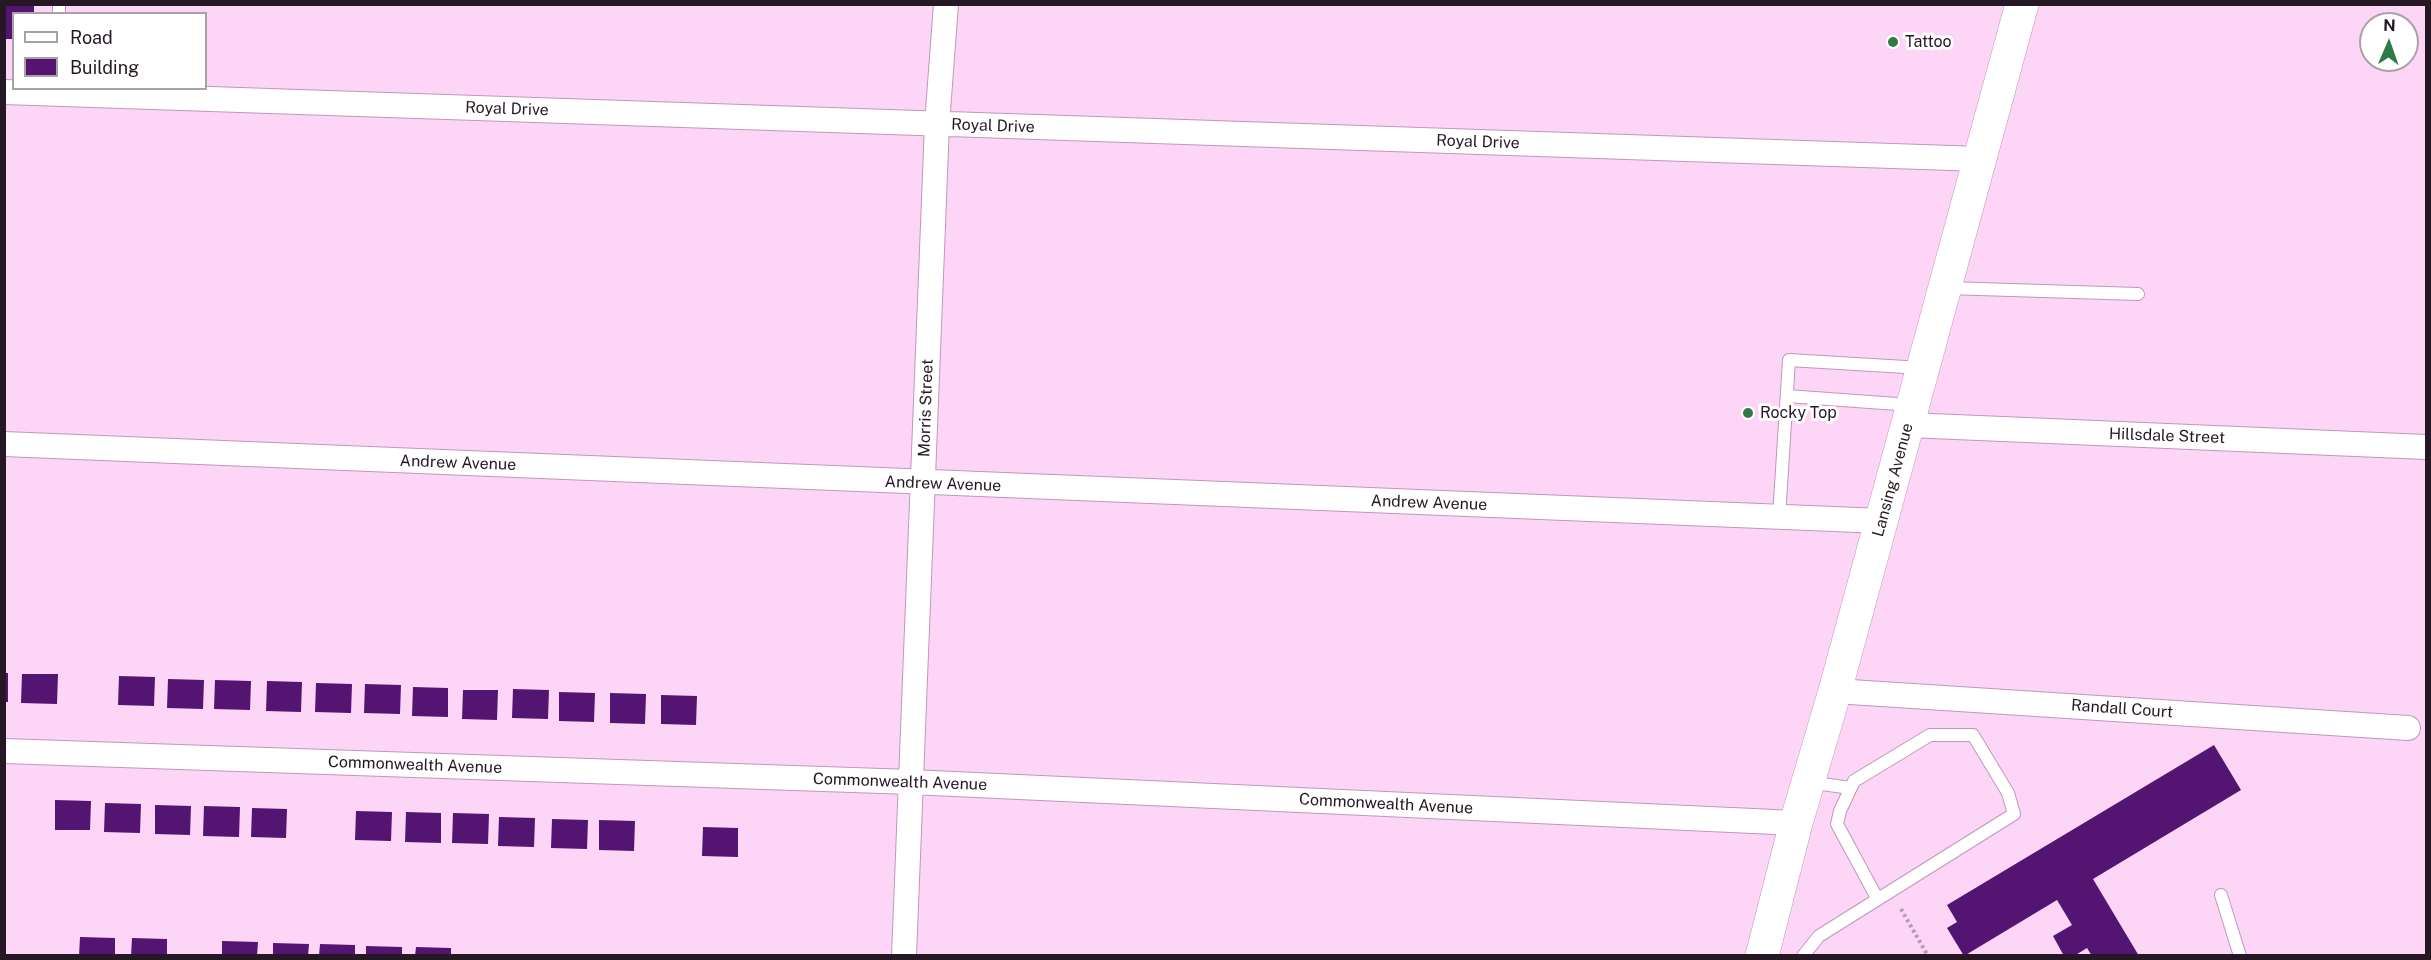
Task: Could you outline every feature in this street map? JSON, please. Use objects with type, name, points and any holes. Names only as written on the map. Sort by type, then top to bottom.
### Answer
[{"type":"main road","name":"Lansing Avenue","points":[[1762,956],[1796,823],[1882,521],[2022,4]]},
{"type":"street","name":"Morris Street","points":[[904,956],[937,124],[946,4]]},
{"type":"street","name":"Royal Drive","points":[[4,92],[1981,159]]},
{"type":"street","name":"Hillsdale Street","points":[[1911,415],[2427,447]]},
{"type":"street","name":"Andrew Avenue","points":[[4,444],[1882,521]]},
{"type":"street","name":"Randall Court","points":[[1835,691],[2408,728]]},
{"type":"street","name":"Commonwealth Avenue","points":[[4,751],[911,782],[1796,823]]},
{"type":"lane","points":[[1946,288],[2138,294]]},
{"type":"lane","points":[[1779,517],[1789,360],[1924,368]]},
{"type":"lane","points":[[1787,396],[1911,415]]},
{"type":"lane","points":[[1803,956],[1819,936],[2014,814],[2008,793],[1973,735],[1930,735],[1854,781],[1840,811],[1837,824],[1877,898]]},
{"type":"lane","points":[[1808,781],[1850,788]]},
{"type":"lane","points":[[2221,895],[2240,956]]},
{"type":"path","points":[[1900,909],[1928,956]]},
{"type":"building","points":[[4,4],[34,4],[34,12],[12,12],[12,39],[4,39]]},
{"type":"building","points":[[4,673],[8,673],[8,702],[4,702]]},
{"type":"building","points":[[22,674],[58,674],[57,704],[21,703]]},
{"type":"building","points":[[119,676],[155,677],[154,706],[118,705]]},
{"type":"building","points":[[168,679],[204,680],[203,709],[167,708]]},
{"type":"building","points":[[215,680],[251,681],[250,710],[214,709]]},
{"type":"building","points":[[267,681],[302,682],[301,712],[266,711]]},
{"type":"building","points":[[316,683],[352,684],[351,713],[315,712]]},
{"type":"building","points":[[365,684],[401,685],[400,714],[364,713]]},
{"type":"building","points":[[413,687],[448,688],[448,717],[412,716]]},
{"type":"building","points":[[513,689],[549,690],[548,719],[512,718]]},
{"type":"building","points":[[463,690],[498,690],[497,720],[462,719]]},
{"type":"building","points":[[559,692],[595,693],[594,722],[559,721]]},
{"type":"building","points":[[610,693],[646,694],[645,724],[610,723]]},
{"type":"building","points":[[661,695],[697,696],[696,725],[661,724]]},
{"type":"building","points":[[2214,745],[2241,790],[2093,879],[2139,956],[2092,956],[2087,948],[2074,956],[2064,956],[2053,936],[2072,925],[2057,900],[1964,956],[1947,928],[1957,922],[1947,905]]},
{"type":"building","points":[[55,800],[91,801],[90,830],[55,830]]},
{"type":"building","points":[[105,803],[141,804],[140,833],[104,832]]},
{"type":"building","points":[[155,805],[191,806],[190,835],[155,834]]},
{"type":"building","points":[[204,806],[240,807],[239,837],[203,836]]},
{"type":"building","points":[[252,808],[287,809],[286,838],[251,837]]},
{"type":"building","points":[[356,811],[392,812],[391,841],[355,840]]},
{"type":"building","points":[[406,812],[441,813],[441,843],[405,842]]},
{"type":"building","points":[[453,813],[489,814],[488,844],[452,843]]},
{"type":"building","points":[[499,817],[535,818],[534,847],[498,846]]},
{"type":"building","points":[[552,819],[588,820],[587,849],[551,848]]},
{"type":"building","points":[[599,820],[635,821],[634,851],[599,850]]},
{"type":"building","points":[[703,827],[738,828],[738,857],[702,856]]},
{"type":"building","points":[[80,937],[115,938],[115,956],[79,956]]},
{"type":"building","points":[[132,938],[167,939],[167,956],[131,956]]},
{"type":"building","points":[[222,941],[258,942],[257,956],[222,956]]},
{"type":"building","points":[[273,943],[309,944],[308,956],[273,956]]},
{"type":"building","points":[[320,944],[355,945],[355,956],[319,956]]},
{"type":"building","points":[[366,946],[402,947],[402,956],[366,956]]},
{"type":"building","points":[[416,947],[451,948],[451,956],[415,956]]},
{"type":"place","name":"Tattoo","points":[[1893,42]]},
{"type":"place","name":"Rocky Top","points":[[1748,413]]}]
